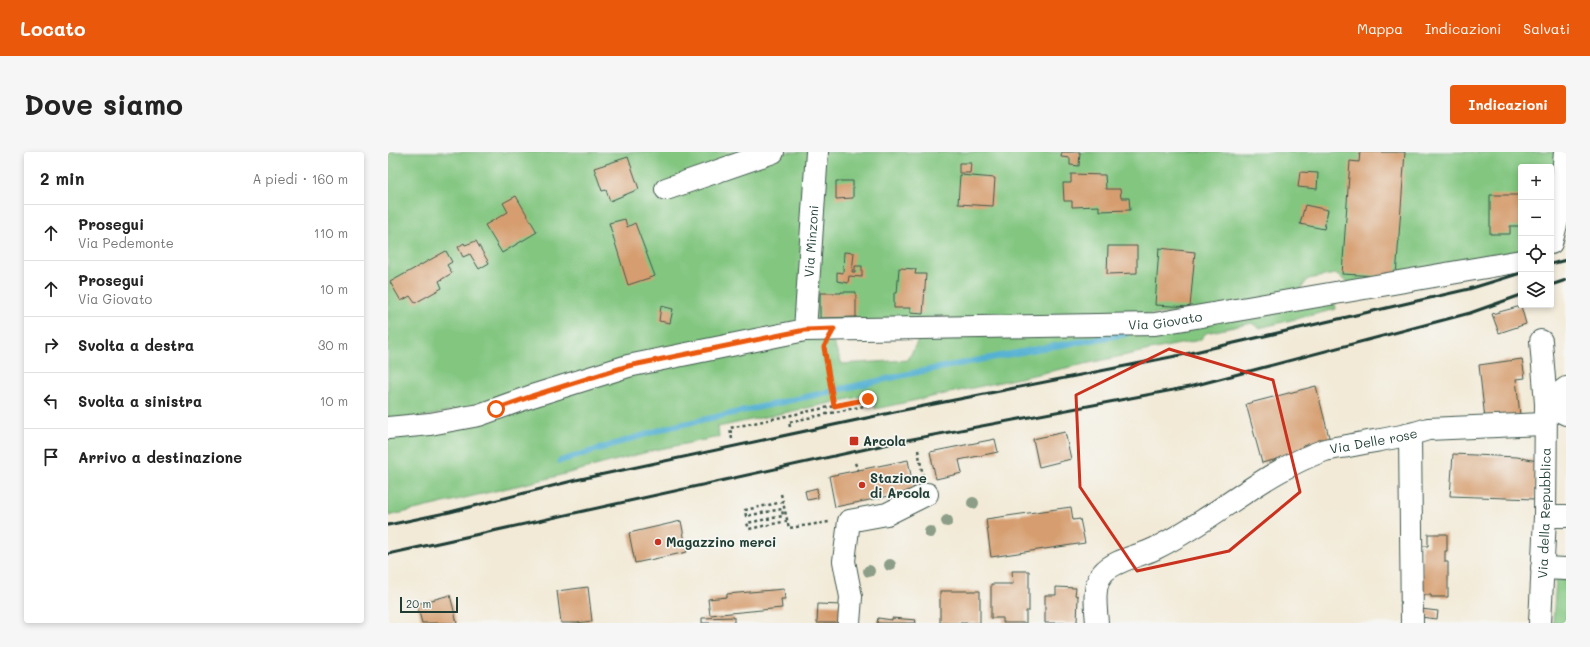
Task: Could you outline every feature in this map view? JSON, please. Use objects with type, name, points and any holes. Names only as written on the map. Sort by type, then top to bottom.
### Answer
[{"type":"street","points":[[666,189],[773,152]]},
{"type":"street","name":"Via Minzoni","points":[[805,330],[817,152]]},
{"type":"street","points":[[1553,236],[1560,210],[1565,152]]},
{"type":"street","name":"Via Giovato","points":[[388,428],[430,424],[479,415],[532,396],[628,366],[805,330],[1155,324],[1518,262]]},
{"type":"street","name":"Via della Repubblica","points":[[1540,623],[1542,568],[1556,516],[1546,414],[1541,341]]},
{"type":"street","points":[[1546,414],[1566,388]]},
{"type":"street","points":[[1546,414],[1566,414]]},
{"type":"street","name":"Via Delle rose","points":[[1097,623],[1098,581],[1103,572],[1128,558],[1165,543],[1197,525],[1286,466],[1326,450],[1376,440],[1410,436],[1428,430],[1546,414]]},
{"type":"street","points":[[1410,436],[1412,623]]},
{"type":"street","points":[[849,623],[851,597],[844,561],[849,521],[887,514],[927,494]]},
{"type":"street","points":[[1542,568],[1566,569]]},
{"type":"path","points":[[834,329],[824,347],[834,406]]},
{"type":"path","points":[[732,440],[730,428],[868,399],[869,405],[789,422],[790,427]]},
{"type":"path","points":[[918,450],[927,494]]},
{"type":"path","points":[[855,463],[858,470]]},
{"type":"path","points":[[782,494],[789,528],[822,522],[849,521]]},
{"type":"path","points":[[783,502],[745,510],[746,516],[782,508],[783,516],[748,523],[749,529],[787,521]]},
{"type":"highlighted area","points":[[1169,349],[1273,380],[1300,492],[1229,551],[1137,571],[1080,487],[1076,395]]},
{"type":"green space","points":[[388,152],[814,152],[802,327],[532,393],[388,425]]},
{"type":"green space","points":[[820,152],[1562,152],[1554,212],[1554,164],[1518,164],[1518,259],[1356,287],[1335,274],[1308,279],[1294,298],[1211,312],[808,327]]},
{"type":"green space","points":[[1334,298],[1336,309],[1259,328],[1252,323],[1206,333],[1200,340],[875,409],[873,394],[718,427],[719,437],[655,450],[546,479],[388,516],[388,434],[629,371],[795,337],[833,342],[842,364],[908,360],[922,332],[1039,331]]},
{"type":"green space","points":[[1556,579],[1566,580],[1566,623],[1553,623]]},
{"type":"building","points":[[1062,152],[1080,152],[1079,166],[1070,165],[1070,158],[1061,157]]},
{"type":"building","points":[[1360,152],[1405,152],[1396,277],[1342,274],[1350,161],[1359,162]]},
{"type":"building","points":[[628,157],[639,189],[610,201],[606,190],[602,191],[594,168]]},
{"type":"building","points":[[959,163],[971,163],[970,173],[959,173]]},
{"type":"building","points":[[1300,172],[1318,173],[1317,189],[1298,187]]},
{"type":"building","points":[[1071,174],[1105,175],[1106,189],[1120,189],[1121,198],[1129,198],[1130,210],[1099,211],[1099,206],[1072,207],[1072,201],[1064,201],[1063,183],[1071,183]]},
{"type":"building","points":[[960,175],[995,178],[993,206],[958,204]]},
{"type":"building","points":[[836,181],[853,181],[853,198],[836,199]]},
{"type":"building","points":[[1490,195],[1518,195],[1518,226],[1510,226],[1510,234],[1490,234]]},
{"type":"building","points":[[516,196],[537,232],[502,253],[485,225],[508,212],[503,203]]},
{"type":"building","points":[[1305,205],[1328,210],[1324,229],[1300,224]]},
{"type":"building","points":[[625,219],[627,227],[635,223],[655,276],[628,285],[609,223]]},
{"type":"building","points":[[476,241],[489,263],[479,269],[470,254],[463,257],[458,247],[464,243],[465,245]]},
{"type":"building","points":[[1108,246],[1137,246],[1137,273],[1107,274]]},
{"type":"building","points":[[1159,248],[1195,252],[1190,307],[1155,305]]},
{"type":"building","points":[[446,251],[452,262],[447,265],[452,273],[439,281],[442,288],[415,303],[410,296],[401,301],[390,282]]},
{"type":"building","points":[[844,252],[854,253],[852,272],[855,272],[855,266],[862,266],[862,277],[849,276],[848,283],[837,281],[837,272],[843,273]]},
{"type":"building","points":[[899,268],[916,269],[915,274],[926,274],[923,314],[910,313],[910,308],[894,308],[894,293],[897,293]]},
{"type":"building","points":[[856,292],[856,317],[820,318],[820,293]]},
{"type":"building","points":[[661,306],[673,309],[670,323],[659,321]]},
{"type":"building","points":[[1518,307],[1522,308],[1526,324],[1499,333],[1492,314]]},
{"type":"building","points":[[1522,359],[1525,378],[1516,379],[1520,415],[1485,419],[1479,365]]},
{"type":"building","points":[[1316,386],[1331,445],[1262,463],[1246,404]]},
{"type":"building","points":[[1065,432],[1071,459],[1039,467],[1033,439]]},
{"type":"building","points":[[995,439],[998,452],[959,460],[962,473],[936,479],[930,452]]},
{"type":"building","points":[[1453,454],[1517,457],[1537,461],[1535,499],[1450,496]]},
{"type":"building","name":"Stazione di Arcola","points":[[908,460],[914,491],[835,507],[829,476]]},
{"type":"building","points":[[817,488],[818,498],[807,500],[805,491]]},
{"type":"building","points":[[1071,507],[1073,520],[1080,519],[1085,543],[991,557],[986,519]]},
{"type":"building","name":"Magazzino merci","points":[[681,521],[687,552],[635,563],[629,533]]},
{"type":"building","points":[[1428,534],[1447,534],[1447,551],[1445,551],[1445,562],[1448,562],[1448,597],[1431,597],[1431,595],[1422,595],[1422,546],[1428,546]]},
{"type":"building","points":[[1012,571],[1029,571],[1029,611],[1026,611],[1026,623],[1003,623],[1003,618],[991,618],[991,584],[1013,584]]},
{"type":"building","points":[[588,587],[592,621],[561,623],[557,591]]},
{"type":"building","points":[[1056,587],[1076,588],[1075,595],[1078,596],[1077,623],[1045,623],[1045,595],[1056,595]]},
{"type":"building","points":[[784,589],[785,599],[781,599],[782,608],[710,615],[708,599],[727,597],[727,594]]},
{"type":"building","points":[[940,591],[980,591],[980,623],[940,623]]},
{"type":"building","points":[[450,595],[457,623],[422,623],[417,604]]},
{"type":"building","points":[[818,604],[841,605],[840,623],[817,623]]},
{"type":"building","points":[[1421,609],[1438,611],[1437,619],[1420,617]]},
{"type":"building","points":[[734,617],[734,623],[702,623],[702,618]]},
{"type":"building","points":[[878,618],[892,620],[892,618],[916,620],[915,623],[877,623]]},
{"type":"waterway","points":[[560,461],[666,428],[918,372],[1037,349],[1126,334]]},
{"type":"railway","points":[[1554,263],[1566,260]]},
{"type":"railway","points":[[388,525],[450,512],[576,480],[904,410],[1186,354],[1469,289],[1518,274]]},
{"type":"railway","points":[[1554,284],[1566,280]]},
{"type":"railway","points":[[388,554],[907,440],[1189,387],[1470,313],[1518,296]]},
{"type":"place","name":"Arcola","points":[[854,441]]},
{"type":"place","name":"Stazione di Arcola","points":[[862,485]]},
{"type":"place","name":"Magazzino merci","points":[[658,542]]},
{"type":"route","points":[[496,409],[532,396],[628,366],[805,330],[834,329],[824,347],[834,406],[868,399]]}]
